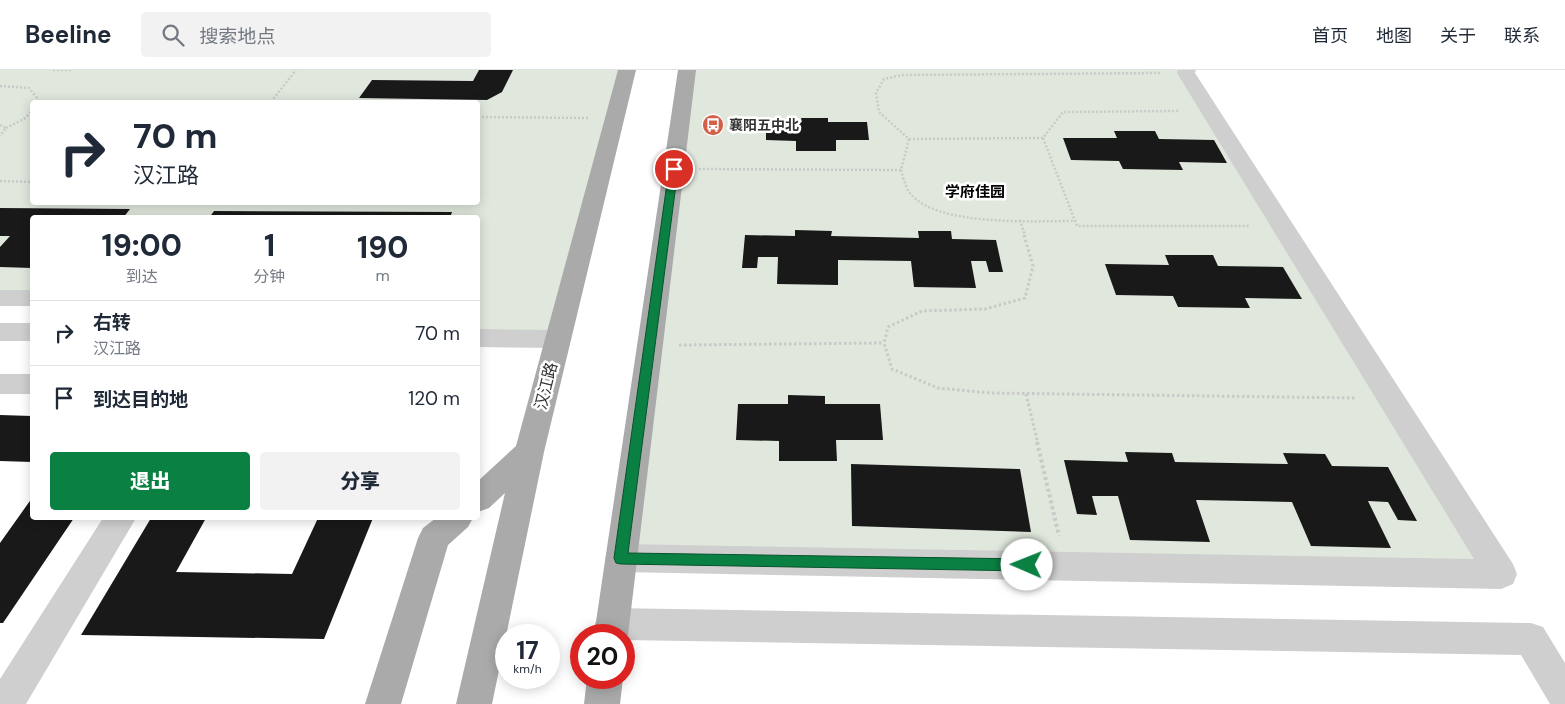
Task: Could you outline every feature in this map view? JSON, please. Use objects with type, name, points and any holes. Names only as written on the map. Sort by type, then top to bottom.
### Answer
[{"type":"main road","name":"汉江路","points":[[474,704],[529,452],[627,70]]},
{"type":"main road","points":[[613,624],[687,70]]},
{"type":"main road","points":[[480,497],[529,452]]},
{"type":"main road","points":[[383,704],[434,538],[455,520]]},
{"type":"main road","points":[[602,704],[604,689]]},
{"type":"lane","points":[[621,558],[1501,574],[1210,111],[1187,71]]},
{"type":"lane","points":[[0,298],[30,298]]},
{"type":"lane","points":[[0,332],[30,332]]},
{"type":"lane","points":[[480,338],[558,339]]},
{"type":"lane","points":[[0,384],[30,384]]},
{"type":"lane","points":[[5,704],[119,520]]},
{"type":"lane","points":[[635,630],[1531,639],[1565,696]]},
{"type":"path","points":[[53,70],[71,70]]},
{"type":"path","points":[[273,100],[296,70]]},
{"type":"path","points":[[1043,138],[909,139],[879,112],[876,93],[884,79],[902,74],[1187,71]]},
{"type":"path","points":[[0,86],[28,88],[38,100]]},
{"type":"path","points":[[1043,138],[1063,112],[1210,111]]},
{"type":"path","points":[[0,136],[6,128],[30,113]]},
{"type":"path","points":[[480,117],[615,118]]},
{"type":"path","points":[[0,125],[6,128]]},
{"type":"path","points":[[1043,138],[1077,226],[1283,226]]},
{"type":"path","points":[[909,139],[900,170],[910,194],[935,210],[974,219],[1075,221]]},
{"type":"path","points":[[674,169],[900,170]]},
{"type":"path","points":[[0,181],[30,182]]},
{"type":"path","points":[[1020,220],[1033,266],[1025,298],[984,309],[922,311],[888,327],[884,344],[892,369],[938,388],[991,393],[1392,399]]},
{"type":"path","points":[[650,345],[884,344]]},
{"type":"path","points":[[1026,393],[1066,566]]},
{"type":"shaded area","points":[[0,70],[627,70],[558,339],[480,338],[480,215],[30,215],[30,301],[0,300]]},
{"type":"shaded area","points":[[687,70],[1187,70],[1501,574],[621,558]]},
{"type":"building","points":[[479,70],[513,70],[502,92],[487,100],[359,98],[372,80],[473,81]]},
{"type":"building","points":[[801,118],[828,118],[828,122],[867,122],[869,140],[836,140],[836,151],[796,151],[796,141],[766,140],[766,122],[802,122]]},
{"type":"building","points":[[1114,131],[1155,131],[1159,139],[1214,140],[1227,163],[1179,162],[1183,170],[1123,169],[1119,161],[1071,160],[1063,138],[1117,138]]},
{"type":"building","points":[[0,208],[130,209],[125,215],[30,215],[30,268],[0,267],[0,247],[10,236],[0,236]]},
{"type":"building","points":[[214,211],[452,212],[451,215],[211,215]]},
{"type":"building","points":[[795,230],[832,231],[831,236],[919,238],[918,231],[951,231],[952,239],[996,240],[1003,272],[989,272],[986,261],[971,261],[976,288],[914,287],[911,261],[838,260],[838,285],[777,284],[778,257],[758,257],[757,268],[742,268],[745,235],[795,236]]},
{"type":"building","points":[[1165,255],[1213,255],[1218,266],[1283,267],[1302,299],[1245,298],[1250,308],[1178,307],[1173,296],[1116,295],[1105,264],[1169,265]]},
{"type":"building","points":[[788,395],[825,396],[825,404],[880,404],[883,440],[836,440],[837,461],[779,461],[779,441],[736,440],[738,404],[788,404]]},
{"type":"building","points":[[0,415],[30,416],[30,462],[0,461]]},
{"type":"building","points":[[1125,452],[1172,453],[1175,462],[1288,464],[1283,453],[1325,454],[1332,466],[1388,467],[1417,521],[1398,520],[1388,502],[1368,501],[1391,548],[1311,546],[1292,502],[1196,500],[1210,542],[1130,540],[1118,496],[1092,496],[1097,515],[1077,514],[1064,460],[1128,462]]},
{"type":"building","points":[[851,464],[1020,469],[1031,532],[852,526]]},
{"type":"building","points":[[30,501],[30,520],[73,520],[3,623],[0,623],[0,543]]},
{"type":"building","points":[[150,520],[205,520],[176,572],[292,574],[317,520],[372,520],[324,639],[81,635]]},
{"type":"place","name":"襄阳五中北","points":[[713,125]]},
{"type":"district","name":"学府佳园","points":[[975,192]]},
{"type":"route","points":[[674,169],[621,558],[1027,565]]}]
